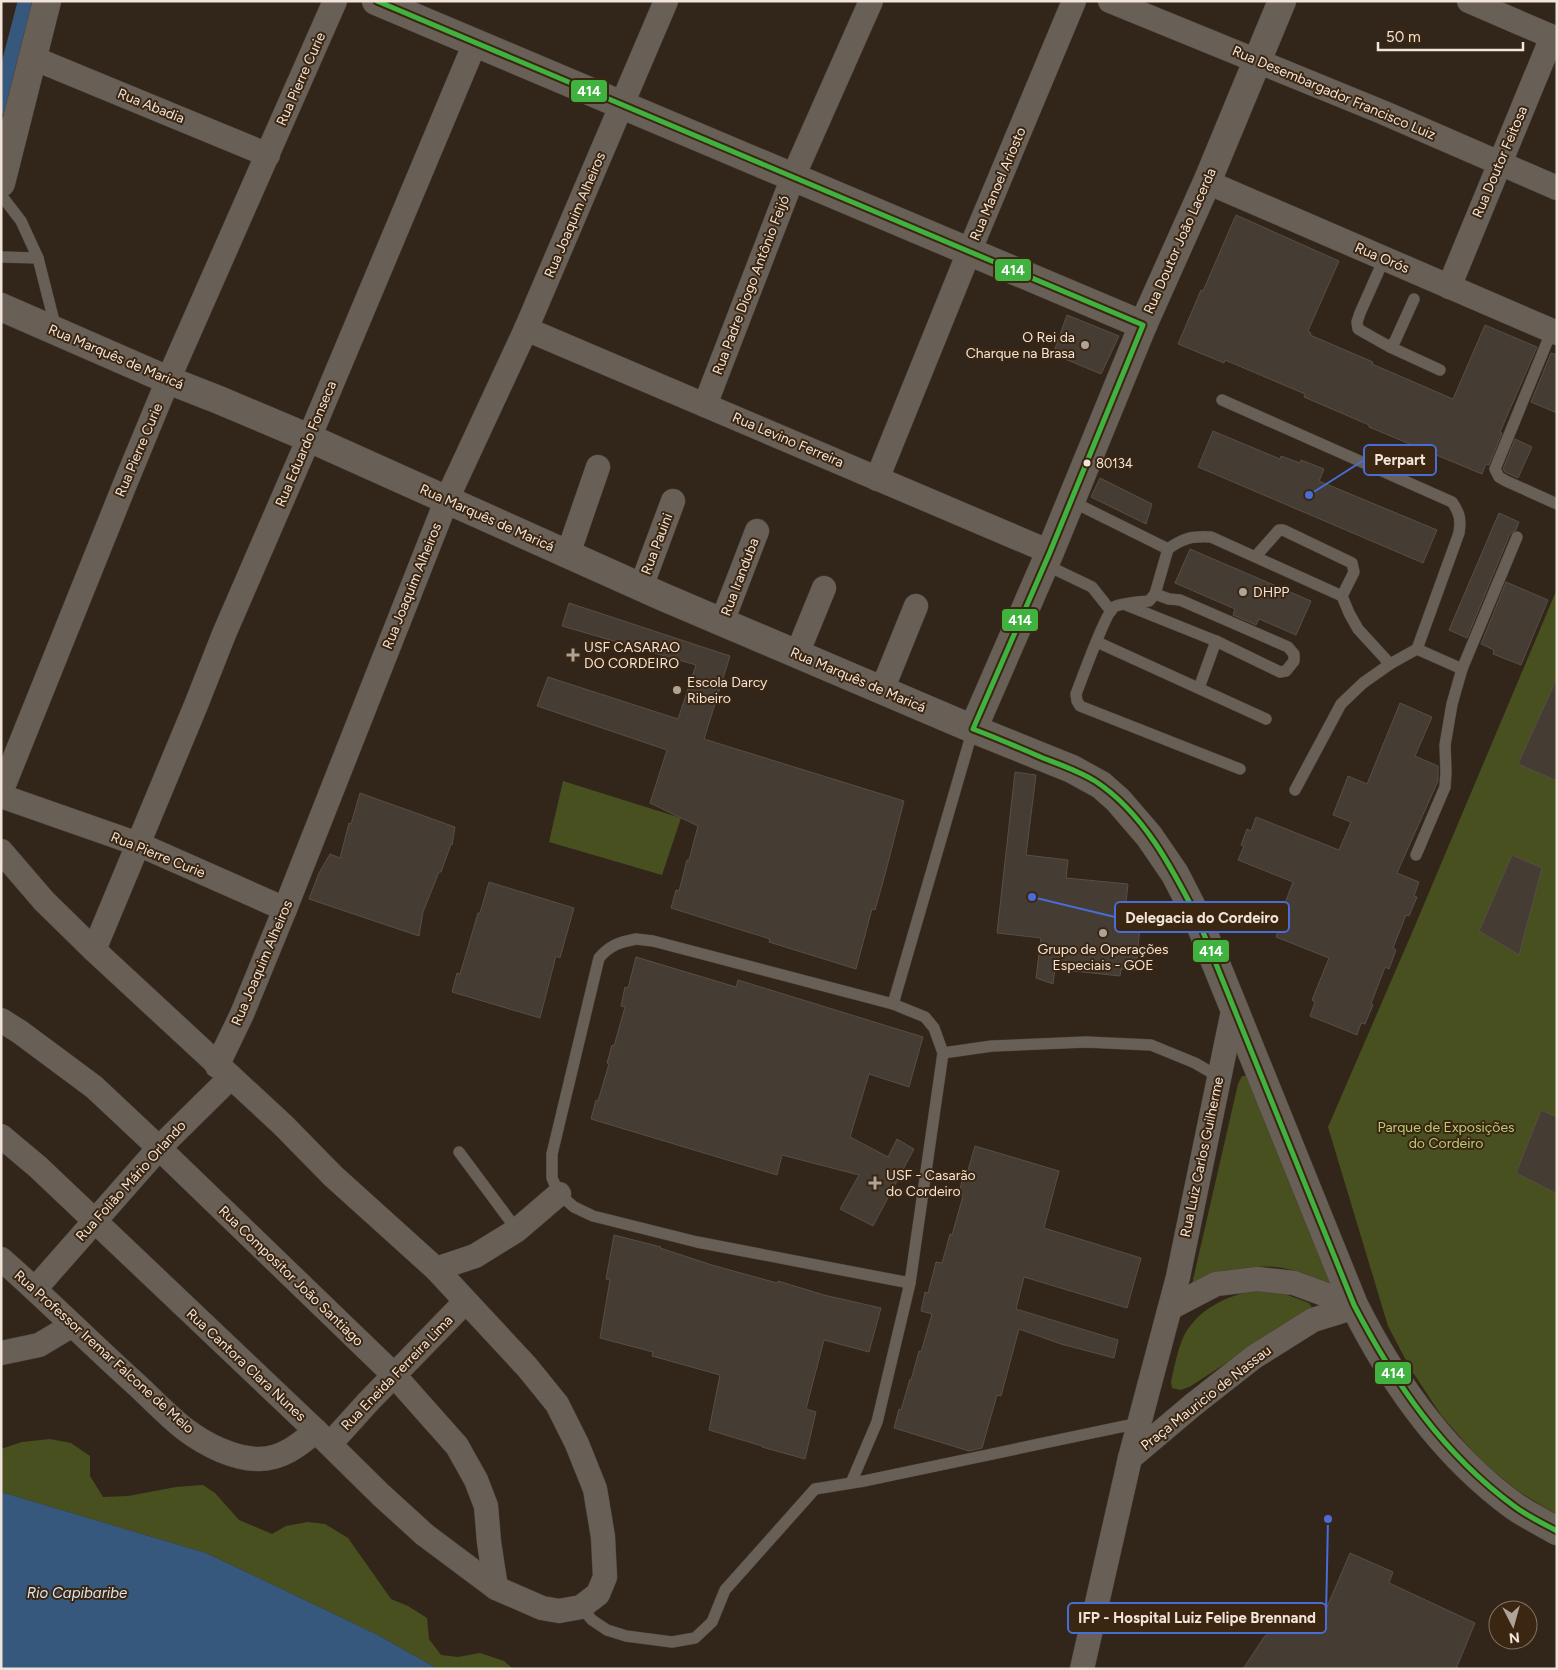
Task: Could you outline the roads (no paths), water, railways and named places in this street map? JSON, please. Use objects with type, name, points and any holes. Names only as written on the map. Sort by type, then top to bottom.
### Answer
[{"type":"main road","points":[[1,183],[47,1]]},
{"type":"main road","points":[[376,1],[418,9],[475,43],[1143,325]]},
{"type":"main road","name":"Rua Doutor João Lacerda","points":[[973,729],[1282,1]]},
{"type":"main road","name":"Rua Marquês de Maricá","points":[[1,307],[168,380],[310,438],[722,622],[1072,769],[1101,785],[1118,800],[1149,836],[1175,874],[1197,916],[1354,1306],[1373,1342],[1406,1395],[1434,1431],[1464,1464],[1514,1506],[1557,1531]]},
{"type":"street","name":"Rua Pierre Curie","points":[[286,908],[138,844],[1,794],[168,380],[335,1]]},
{"type":"street","name":"Rua Joaquim Alheiros","points":[[224,1072],[242,1014],[286,908],[447,499],[526,329],[666,1]]},
{"type":"street","name":"Rua Padre Diogo Antônio Feijó","points":[[705,405],[793,177],[871,1]]},
{"type":"street","name":"Rua Manoel Ariosto","points":[[877,479],[1074,1]]},
{"type":"street","name":"Rua Desembargador Francisco Luiz","points":[[1110,1],[1258,60],[1557,188]]},
{"type":"street","points":[[1469,1],[1554,38]]},
{"type":"street","name":"Rua Doutor Feitosa","points":[[1449,287],[1554,38]]},
{"type":"street","name":"Rua Eduardo Fonseca","points":[[94,950],[224,634],[310,438],[475,43]]},
{"type":"street","name":"Rua Abadia","points":[[33,58],[268,155]]},
{"type":"street","name":"Rua Orós","points":[[1206,182],[1554,332]]},
{"type":"street","name":"Rua Levino Ferreira","points":[[526,329],[877,479],[1047,558]]},
{"type":"street","points":[[568,554],[598,467]]},
{"type":"street","name":"Rua Pauini","points":[[641,587],[673,501]]},
{"type":"street","name":"Rua Iranduba","points":[[722,622],[757,531]]},
{"type":"street","points":[[797,654],[824,588]]},
{"type":"street","points":[[882,690],[916,606]]},
{"type":"street","points":[[1,851],[44,901],[94,950],[283,1125],[333,1176],[436,1269],[527,1367],[557,1404],[577,1444],[595,1489],[603,1537],[605,1577],[598,1594],[581,1607]]},
{"type":"street","name":"Rua Luiz Carlos Guilherme","points":[[1170,1308],[1234,1006]]},
{"type":"street","name":"Rua Compositor João Santiago","points":[[1,1020],[94,1087],[394,1375],[457,1446],[476,1480],[486,1506],[496,1588]]},
{"type":"street","name":"Rua Folião Mário Orlando","points":[[35,1289],[224,1072]]},
{"type":"street","name":"Rua Cantora Clara Nunes","points":[[1,1136],[38,1167],[425,1535],[496,1588],[542,1608],[560,1611],[581,1607]]},
{"type":"street","points":[[436,1269],[475,1256],[516,1230],[559,1194]]},
{"type":"street","name":"Rua Professor Iremar Falcone de Melo","points":[[1,1259],[35,1289],[71,1326],[187,1430],[213,1446],[239,1457],[260,1459],[280,1456],[323,1438]]},
{"type":"street","points":[[1170,1308],[1216,1284],[1257,1279],[1294,1283],[1354,1306]]},
{"type":"street","name":"Rua Eneida Ferreira Lima","points":[[323,1438],[394,1375],[465,1302]]},
{"type":"street","name":"Praça Mauricio de Nassau","points":[[1130,1458],[1254,1357],[1314,1320],[1354,1306]]},
{"type":"street","name":"Praça Mauricio de Nassau","points":[[1130,1458],[1170,1308]]},
{"type":"street","points":[[1,1353],[39,1345],[71,1326]]},
{"type":"street","points":[[1082,1669],[1130,1458]]},
{"type":"lane","points":[[1,195],[21,221],[38,258],[56,331]]},
{"type":"lane","points":[[1,257],[38,258]]},
{"type":"lane","points":[[1384,259],[1357,322],[1358,329],[1390,347],[1440,370]]},
{"type":"lane","points":[[1390,347],[1395,341],[1414,299]]},
{"type":"lane","points":[[1554,332],[1495,469],[1498,477],[1557,504]]},
{"type":"lane","points":[[1222,400],[1452,502],[1459,511],[1461,521],[1459,533],[1417,649],[1390,664],[1363,683],[1341,704],[1295,790]]},
{"type":"lane","points":[[1071,501],[1168,549]]},
{"type":"lane","points":[[1256,556],[1278,530],[1283,530],[1352,563],[1354,572],[1342,596]]},
{"type":"lane","points":[[1240,769],[1080,706],[1077,702],[1076,694],[1096,642],[1111,611],[1116,606],[1149,601],[1155,594],[1168,549],[1176,543],[1192,536],[1211,537],[1342,596],[1358,629],[1390,664]]},
{"type":"lane","points":[[1416,855],[1445,787],[1446,744],[1452,704],[1462,669],[1517,537]]},
{"type":"lane","points":[[1047,558],[1092,587],[1111,611]]},
{"type":"lane","points":[[1126,605],[1216,641],[1280,672],[1286,671],[1294,660],[1294,654],[1288,647],[1180,600],[1169,599],[1155,594]]},
{"type":"lane","points":[[1199,688],[1216,641]]},
{"type":"lane","points":[[1096,642],[1266,719]]},
{"type":"lane","points":[[1417,649],[1462,669]]},
{"type":"lane","points":[[893,1004],[973,729]]},
{"type":"lane","points":[[851,1483],[877,1422],[910,1283],[943,1054],[934,1028],[924,1017],[893,1004],[653,941],[636,939],[617,942],[606,950],[599,958],[552,1154],[552,1178],[559,1194],[574,1207],[593,1216],[697,1242],[910,1283]]},
{"type":"lane","points":[[943,1054],[992,1046],[1086,1042],[1151,1044],[1195,1063],[1219,1077]]},
{"type":"lane","points":[[459,1152],[516,1230]]},
{"type":"lane","points":[[581,1607],[592,1620],[607,1630],[626,1636],[672,1642],[696,1638],[712,1622],[725,1590],[815,1489],[1139,1423]]},
{"type":"water","name":"Rio Capibaribe","points":[[1,1492],[206,1553],[376,1634],[438,1669],[1,1669]]},
{"type":"waterway","points":[[1,104],[28,1]]},
{"type":"place","name":"O Rei da Charque na Brasa","points":[[1085,345]]},
{"type":"place","name":"80134","points":[[1087,463]]},
{"type":"place","name":"Perpart","points":[[1309,495]]},
{"type":"place","name":"DHPP","points":[[1243,592]]},
{"type":"place","name":"USF CASARAO DO CORDEIRO","points":[[573,655]]},
{"type":"place","name":"Escola Darcy Ribeiro","points":[[677,690]]},
{"type":"place","name":"Delegacia do Cordeiro","points":[[1032,897]]},
{"type":"place","name":"Grupo de Operações Especiais - GOE","points":[[1103,933]]},
{"type":"place","name":"USF - Casarão do Cordeiro","points":[[875,1183]]},
{"type":"place","name":"IFP - Hospital Luiz Felipe Brennand","points":[[1328,1519]]},
{"type":"park label","name":"Parque de Exposições do Cordeiro","points":[[1446,1136]]}]
